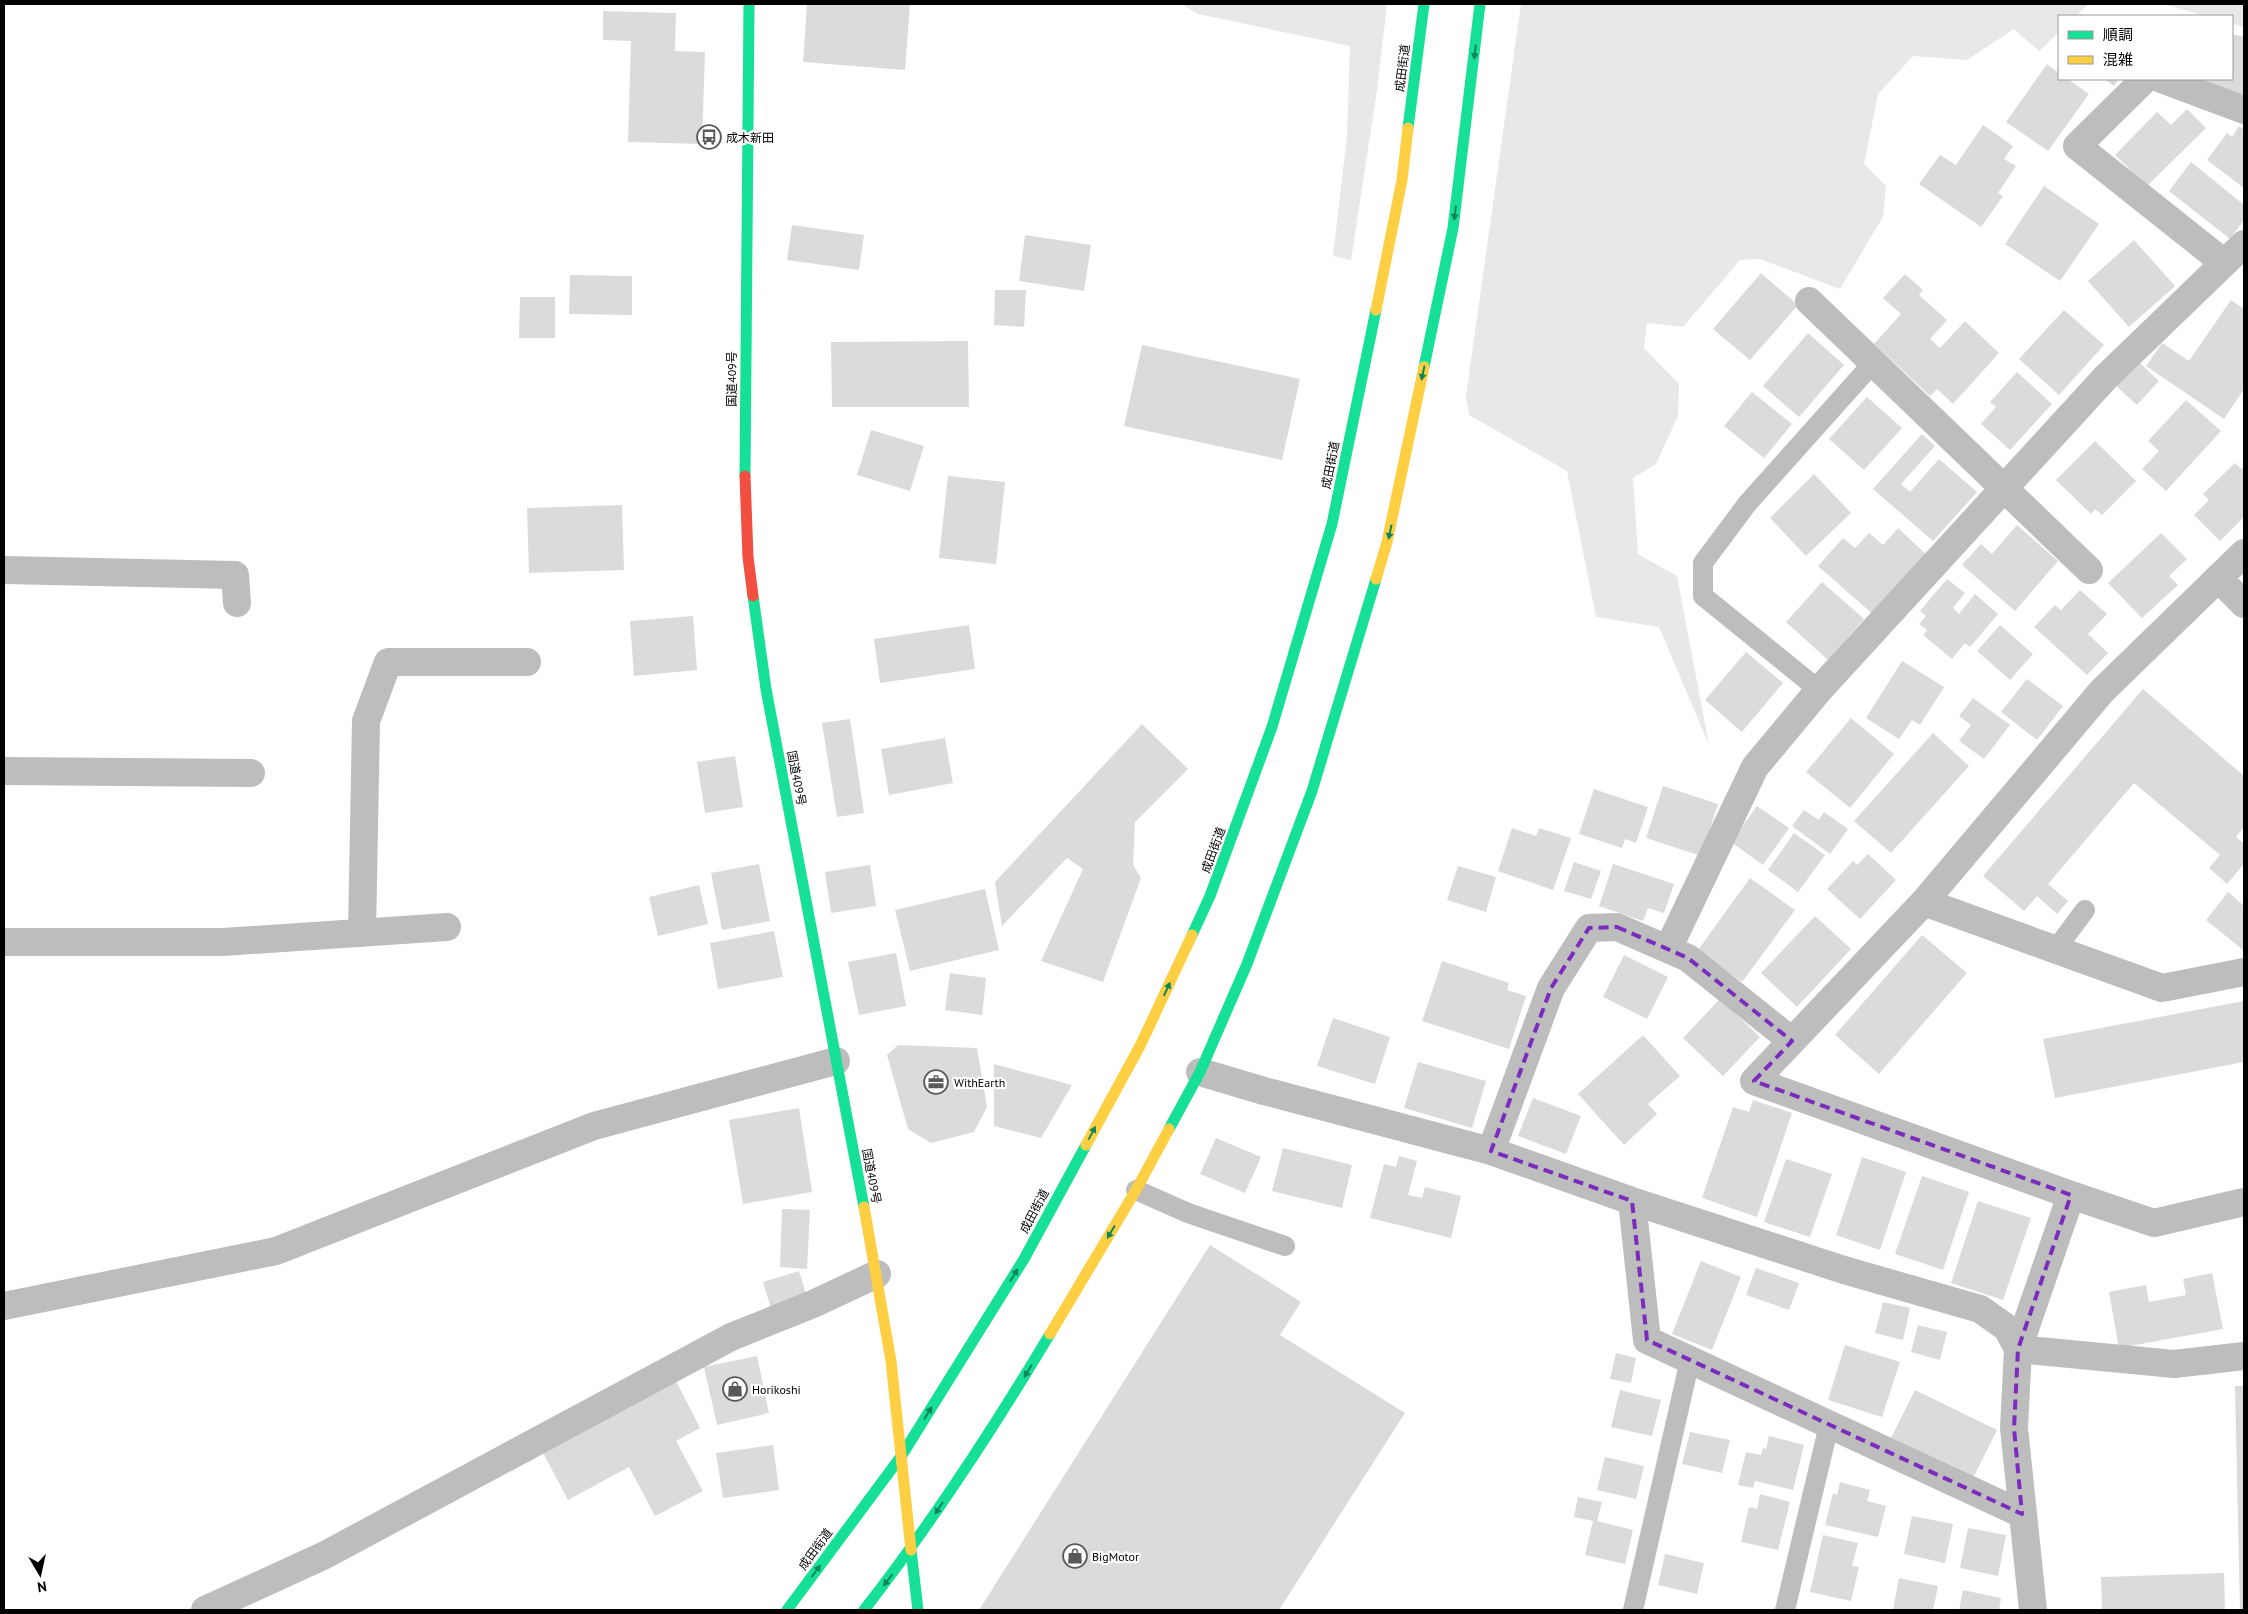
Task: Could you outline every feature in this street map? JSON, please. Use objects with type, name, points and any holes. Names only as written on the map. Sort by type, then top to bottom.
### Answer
[{"type":"main road","name":"国道409号","points":[[749,4],[744,464],[748,557],[766,689],[877,1274],[902,1455],[918,1610]]},
{"type":"main road","name":"成田街道","points":[[787,1610],[902,1455],[1024,1259],[1140,1044],[1210,896],[1272,727],[1332,524],[1402,180],[1424,4]]},
{"type":"main road","points":[[864,1610],[911,1550],[1015,1393],[1136,1190],[1200,1072],[1248,964],[1312,791],[1387,542],[1453,228],[1480,4]]},
{"type":"street","points":[[2144,80],[2078,146],[2223,262]]},
{"type":"street","points":[[2164,80],[2244,110]]},
{"type":"street","points":[[1668,949],[1755,767],[1818,690],[2006,488],[2106,376],[2223,262],[2244,244]]},
{"type":"street","points":[[1809,301],[2006,488],[2089,570]]},
{"type":"street","points":[[2244,553],[2102,691],[1924,902],[1754,1081],[2071,1196],[2154,1223],[2244,1202]]},
{"type":"street","points":[[4,570],[235,575],[237,603]]},
{"type":"street","points":[[2218,578],[2244,604]]},
{"type":"street","points":[[362,933],[366,721],[388,662],[527,662]]},
{"type":"street","points":[[4,771],[251,774]]},
{"type":"street","points":[[1924,902],[2162,988],[2244,972]]},
{"type":"street","points":[[4,942],[223,942],[447,927]]},
{"type":"street","points":[[1492,1151],[1551,988],[1588,928],[1618,927],[1688,958],[1792,1042]]},
{"type":"street","points":[[4,1306],[276,1251],[594,1126],[836,1061]]},
{"type":"street","points":[[1200,1072],[1264,1091],[1492,1151],[1632,1202],[1844,1270],[1980,1309],[2007,1328],[2018,1349]]},
{"type":"street","points":[[2033,1610],[2014,1428],[2018,1349],[2071,1196]]},
{"type":"street","points":[[1632,1202],[1648,1340],[2022,1514]]},
{"type":"street","points":[[205,1610],[324,1555],[731,1337],[814,1304],[877,1274]]},
{"type":"street","points":[[2018,1349],[2174,1364],[2244,1356]]},
{"type":"lane","points":[[1818,690],[1703,596],[1703,563],[1747,504],[1873,363]]},
{"type":"lane","points":[[2056,949],[2086,910]]},
{"type":"lane","points":[[1136,1190],[1188,1213],[1285,1246]]},
{"type":"lane","points":[[1633,1610],[1690,1360]]},
{"type":"lane","points":[[1784,1610],[1829,1425]]},
{"type":"highlighted area","points":[[1617,927],[1688,958],[1792,1041],[1754,1081],[2071,1195],[2018,1349],[2014,1428],[2022,1514],[1647,1340],[1632,1201],[1491,1151],[1551,988],[1589,928]]},
{"type":"shaded area","points":[[1181,4],[1387,4],[1377,90],[1351,260],[1333,256],[1347,136],[1350,46],[1198,14]]},
{"type":"shaded area","points":[[1521,4],[2089,4],[2077,15],[2058,15],[2058,33],[2039,51],[2014,29],[1967,60],[1913,56],[1878,94],[1864,164],[1886,186],[1883,217],[1840,289],[1760,259],[1740,260],[1683,327],[1647,323],[1644,348],[1679,384],[1678,416],[1656,464],[1633,478],[1638,554],[1677,576],[1709,745],[1659,627],[1596,617],[1567,471],[1469,415],[1466,396]]},
{"type":"shaded area","points":[[2162,4],[2244,4],[2244,27],[2233,24],[2233,15],[2202,15]]},
{"type":"building","points":[[807,4],[910,4],[905,70],[803,62]]},
{"type":"building","points":[[603,11],[676,13],[675,51],[705,52],[702,144],[628,142],[631,41],[603,40]]},
{"type":"building","points":[[2233,34],[2244,37],[2244,95],[2191,80],[2233,80]]},
{"type":"building","points":[[2047,64],[2058,72],[2058,80],[2069,80],[2089,94],[2048,151],[2006,122]]},
{"type":"building","points":[[2105,80],[2118,80],[2114,86]]},
{"type":"building","points":[[2187,109],[2206,128],[2147,186],[2115,155],[2157,112],[2171,125]]},
{"type":"building","points":[[1983,125],[2013,146],[2004,159],[2016,166],[1998,193],[2003,196],[1981,227],[1919,184],[1940,155],[1956,165]]},
{"type":"building","points":[[2239,126],[2244,130],[2244,188],[2207,160],[2227,133],[2232,137]]},
{"type":"building","points":[[2191,162],[2244,205],[2244,220],[2230,239],[2169,191]]},
{"type":"building","points":[[2044,186],[2099,224],[2060,281],[2005,244]]},
{"type":"building","points":[[792,225],[864,235],[859,270],[787,260]]},
{"type":"building","points":[[1025,235],[1091,245],[1084,291],[1019,281]]},
{"type":"building","points":[[2134,240],[2175,286],[2129,327],[2088,281]]},
{"type":"building","points":[[1761,273],[1798,305],[1750,360],[1713,329]]},
{"type":"building","points":[[1905,274],[1923,290],[1919,295],[1947,320],[1930,339],[1940,348],[1965,321],[1999,353],[1953,404],[1937,389],[1930,396],[1874,344],[1901,314],[1883,298]]},
{"type":"building","points":[[570,275],[632,276],[632,315],[569,314]]},
{"type":"building","points":[[995,290],[1026,290],[1024,327],[994,325]]},
{"type":"building","points":[[520,297],[555,297],[555,338],[519,338]]},
{"type":"building","points":[[2231,300],[2244,309],[2244,389],[2224,419],[2146,366],[2162,343],[2189,361]]},
{"type":"building","points":[[2064,310],[2104,345],[2059,395],[2019,359]]},
{"type":"building","points":[[1808,333],[1844,365],[1799,417],[1763,386]]},
{"type":"building","points":[[968,341],[969,407],[832,407],[831,342]]},
{"type":"building","points":[[1142,345],[1300,379],[1282,460],[1124,426]]},
{"type":"building","points":[[2139,362],[2159,381],[2137,405],[2116,386]]},
{"type":"building","points":[[2017,372],[2052,404],[2010,450],[1981,424],[1996,407],[1990,402]]},
{"type":"building","points":[[1752,392],[1792,424],[1764,458],[1724,426]]},
{"type":"building","points":[[1867,397],[1902,428],[1864,470],[1829,439]]},
{"type":"building","points":[[2186,400],[2221,431],[2166,491],[2142,469],[2159,451],[2148,441]]},
{"type":"building","points":[[871,430],[924,446],[910,491],[857,475]]},
{"type":"building","points":[[1922,434],[1935,446],[1901,484],[1910,492],[1939,459],[1977,492],[1933,541],[1873,489]]},
{"type":"building","points":[[2095,441],[2136,481],[2102,515],[2095,509],[2091,514],[2056,480]]},
{"type":"building","points":[[2235,463],[2241,469],[2244,466],[2244,517],[2220,541],[2194,515],[2209,500],[2203,494]]},
{"type":"building","points":[[1814,474],[1851,513],[1806,556],[1770,518]]},
{"type":"building","points":[[948,476],[1005,482],[996,564],[939,558]]},
{"type":"building","points":[[622,505],[624,570],[529,573],[527,508]]},
{"type":"building","points":[[2017,525],[2058,561],[2015,611],[1962,565],[1981,544],[1992,554]]},
{"type":"building","points":[[1898,528],[1929,557],[1876,617],[1818,566],[1843,538],[1855,548],[1869,533],[1883,545]]},
{"type":"building","points":[[2161,533],[2187,559],[2169,576],[2178,585],[2142,618],[2108,583]]},
{"type":"building","points":[[1947,579],[1965,593],[1953,608],[1959,614],[1975,594],[1998,614],[1970,647],[1965,643],[1952,659],[1923,635],[1927,630],[1919,624],[1926,616],[1920,611]]},
{"type":"building","points":[[1822,582],[1864,619],[1828,660],[1786,622]]},
{"type":"building","points":[[2080,590],[2107,614],[2088,634],[2108,653],[2087,675],[2034,627],[2055,605],[2061,610]]},
{"type":"building","points":[[693,616],[697,670],[634,676],[630,621]]},
{"type":"building","points":[[969,625],[975,669],[880,683],[874,639]]},
{"type":"building","points":[[2000,625],[2033,654],[2010,680],[1977,651]]},
{"type":"building","points":[[1746,652],[1783,683],[1742,732],[1705,700]]},
{"type":"building","points":[[1902,661],[1944,687],[1920,725],[1912,720],[1899,739],[1866,718]]},
{"type":"building","points":[[2027,679],[2063,706],[2037,740],[2001,712]]},
{"type":"building","points":[[2143,689],[2244,776],[2244,827],[2236,837],[2244,844],[2244,864],[2227,884],[2209,868],[2220,855],[2134,783],[2048,884],[2068,901],[2057,914],[2037,896],[2024,911],[1983,876]]},
{"type":"building","points":[[1973,698],[2010,725],[1984,759],[1959,741],[1971,725],[1959,716]]},
{"type":"building","points":[[1851,718],[1894,754],[1850,808],[1806,772]]},
{"type":"building","points":[[850,719],[864,813],[837,817],[822,723]]},
{"type":"building","points":[[1142,724],[1188,769],[1135,822],[1133,865],[1141,878],[1103,982],[1041,961],[1083,869],[1067,858],[1002,926],[995,882]]},
{"type":"building","points":[[1933,733],[1969,766],[1891,853],[1854,821]]},
{"type":"building","points":[[945,738],[953,783],[889,795],[881,749]]},
{"type":"building","points":[[735,756],[743,807],[705,813],[697,762]]},
{"type":"building","points":[[1663,786],[1718,804],[1701,856],[1646,838]]},
{"type":"building","points":[[1594,789],[1648,807],[1636,843],[1625,839],[1622,848],[1579,834]]},
{"type":"building","points":[[1757,806],[1789,828],[1763,865],[1731,842]]},
{"type":"building","points":[[1804,810],[1819,820],[1824,812],[1848,829],[1830,854],[1792,826]]},
{"type":"building","points":[[1512,828],[1536,836],[1539,828],[1571,838],[1553,890],[1498,871]]},
{"type":"building","points":[[1794,833],[1825,855],[1798,892],[1768,870]]},
{"type":"building","points":[[1868,854],[1896,880],[1860,919],[1827,889],[1853,861],[1857,865]]},
{"type":"building","points":[[1574,862],[1601,871],[1591,899],[1564,891]]},
{"type":"building","points":[[759,864],[770,921],[722,930],[711,873]]},
{"type":"building","points":[[1613,864],[1674,884],[1664,913],[1648,908],[1643,921],[1599,906]]},
{"type":"building","points":[[870,865],[876,906],[831,913],[825,872]]},
{"type":"building","points":[[1458,866],[1496,877],[1486,912],[1447,900]]},
{"type":"building","points":[[1750,878],[1795,910],[1742,982],[1698,950]]},
{"type":"building","points":[[699,885],[708,924],[658,936],[649,897]]},
{"type":"building","points":[[985,889],[999,950],[910,971],[895,910]]},
{"type":"building","points":[[2228,892],[2244,906],[2243,950],[2206,920]]},
{"type":"building","points":[[1815,916],[1851,949],[1797,1007],[1761,973]]},
{"type":"building","points":[[774,931],[783,977],[718,989],[710,943]]},
{"type":"building","points":[[1922,935],[1967,973],[1879,1074],[1835,1035]]},
{"type":"building","points":[[896,953],[906,1006],[859,1015],[848,962]]},
{"type":"building","points":[[1624,955],[1668,977],[1647,1019],[1603,997]]},
{"type":"building","points":[[1442,961],[1509,983],[1507,990],[1526,996],[1509,1049],[1422,1021]]},
{"type":"building","points":[[950,973],[986,978],[982,1015],[945,1010]]},
{"type":"building","points":[[1720,999],[1760,1037],[1723,1076],[1683,1038]]},
{"type":"building","points":[[2244,1001],[2244,1062],[2055,1098],[2043,1039]]},
{"type":"building","points":[[1333,1018],[1390,1037],[1375,1084],[1317,1066]]},
{"type":"building","points":[[1643,1035],[1680,1076],[1648,1104],[1657,1114],[1624,1145],[1578,1094]]},
{"type":"building","points":[[898,1045],[977,1048],[987,1107],[974,1132],[931,1143],[908,1129],[887,1055]]},
{"type":"building","points":[[1418,1062],[1486,1081],[1472,1128],[1404,1108]]},
{"type":"building","points":[[994,1064],[1072,1085],[1041,1138],[994,1126]]},
{"type":"building","points":[[1533,1098],[1581,1116],[1566,1154],[1518,1136]]},
{"type":"building","points":[[1753,1100],[1792,1113],[1757,1217],[1702,1198],[1733,1107],[1749,1112]]},
{"type":"building","points":[[799,1108],[812,1192],[743,1204],[729,1120]]},
{"type":"building","points":[[1216,1138],[1261,1157],[1245,1193],[1200,1174]]},
{"type":"building","points":[[1283,1148],[1352,1165],[1342,1208],[1272,1191]]},
{"type":"building","points":[[1399,1156],[1417,1161],[1408,1195],[1422,1198],[1425,1187],[1461,1196],[1451,1238],[1370,1218],[1384,1164],[1396,1167]]},
{"type":"building","points":[[1862,1157],[1906,1172],[1880,1250],[1836,1235]]},
{"type":"building","points":[[1786,1159],[1832,1174],[1810,1237],[1764,1222]]},
{"type":"building","points":[[1922,1176],[1969,1192],[1943,1270],[1895,1254]]},
{"type":"building","points":[[1978,1201],[2031,1218],[2003,1300],[1951,1283]]},
{"type":"building","points":[[782,1209],[810,1210],[807,1269],[780,1267]]},
{"type":"building","points":[[1210,1245],[1301,1302],[1280,1335],[1405,1413],[1279,1610],[979,1610]]},
{"type":"building","points":[[1701,1261],[1741,1277],[1712,1350],[1672,1334]]},
{"type":"building","points":[[1756,1268],[1799,1283],[1789,1310],[1746,1295]]},
{"type":"building","points":[[799,1271],[807,1297],[771,1308],[763,1282]]},
{"type":"building","points":[[2212,1273],[2223,1329],[2119,1348],[2109,1292],[2146,1285],[2149,1302],[2186,1295],[2183,1279]]},
{"type":"building","points":[[1883,1302],[1910,1308],[1903,1340],[1875,1333]]},
{"type":"building","points":[[1918,1325],[1947,1332],[1940,1360],[1911,1352]]},
{"type":"building","points":[[1845,1345],[1900,1362],[1882,1417],[1828,1400]]},
{"type":"building","points":[[1616,1353],[1636,1358],[1631,1383],[1610,1379]]},
{"type":"building","points":[[757,1356],[769,1413],[717,1425],[704,1367]]},
{"type":"building","points":[[676,1381],[700,1428],[676,1441],[703,1491],[655,1516],[629,1467],[568,1500],[542,1451]]},
{"type":"building","points":[[2235,1386],[2244,1386],[2244,1610],[2240,1610]]},
{"type":"building","points":[[1620,1390],[1661,1400],[1652,1436],[1611,1427]]},
{"type":"building","points":[[1915,1390],[1997,1430],[1972,1480],[1890,1440]]},
{"type":"building","points":[[1690,1432],[1730,1440],[1722,1473],[1682,1464]]},
{"type":"building","points":[[1769,1436],[1804,1445],[1793,1490],[1755,1481],[1753,1488],[1738,1485],[1746,1452],[1761,1455],[1763,1448],[1766,1449]]},
{"type":"building","points":[[773,1445],[779,1490],[723,1498],[716,1453]]},
{"type":"building","points":[[1605,1457],[1644,1466],[1636,1499],[1597,1490]]},
{"type":"building","points":[[1840,1482],[1870,1490],[1867,1501],[1886,1506],[1878,1537],[1825,1525],[1833,1493],[1837,1495]]},
{"type":"building","points":[[1760,1494],[1790,1502],[1778,1550],[1741,1542],[1749,1507],[1757,1509]]},
{"type":"building","points":[[1578,1497],[1602,1502],[1597,1521],[1633,1530],[1625,1564],[1585,1555],[1593,1521],[1574,1517]]},
{"type":"building","points":[[1912,1516],[1953,1524],[1945,1563],[1904,1554]]},
{"type":"building","points":[[1968,1528],[2006,1535],[1998,1576],[1960,1568]]},
{"type":"building","points":[[1823,1535],[1858,1543],[1852,1566],[1859,1567],[1851,1601],[1810,1592]]},
{"type":"building","points":[[1665,1554],[1704,1563],[1697,1594],[1658,1585]]},
{"type":"building","points":[[2224,1573],[2225,1610],[2102,1610],[2101,1577]]},
{"type":"building","points":[[1899,1578],[1938,1586],[1933,1610],[1893,1610]]},
{"type":"building","points":[[1963,1590],[2001,1598],[1999,1610],[1959,1610]]},
{"type":"traffic: fast","points":[[745,476],[749,4]]},
{"type":"traffic: fast","points":[[1408,128],[1424,4]]},
{"type":"traffic: fast","points":[[1424,367],[1453,228],[1480,4]]},
{"type":"traffic: fast","points":[[1192,935],[1210,896],[1272,727],[1332,524],[1376,310]]},
{"type":"traffic: fast","points":[[1169,1129],[1200,1072],[1247,964],[1312,791],[1376,579]]},
{"type":"traffic: fast","points":[[753,596],[766,689],[864,1207]]},
{"type":"traffic: fast","points":[[787,1610],[902,1455],[1024,1259],[1086,1145]]},
{"type":"traffic: fast","points":[[864,1610],[914,1544],[961,1475],[1050,1334]]},
{"type":"traffic: fast","points":[[911,1550],[918,1610]]},
{"type":"traffic: slow","points":[[1376,310],[1402,180],[1408,128]]},
{"type":"traffic: slow","points":[[1376,579],[1387,542],[1424,367]]},
{"type":"traffic: slow","points":[[1086,1145],[1141,1044],[1192,935]]},
{"type":"traffic: slow","points":[[1050,1334],[1136,1190],[1169,1129]]},
{"type":"traffic: slow","points":[[864,1207],[891,1361],[911,1550]]},
{"type":"traffic: jam","points":[[745,476],[748,557],[753,596]]},
{"type":"place","name":"成木新田","points":[[709,137]]},
{"type":"place","name":"WithEarth","points":[[936,1082]]},
{"type":"place","name":"Horikoshi","points":[[735,1389]]},
{"type":"place","name":"BigMotor","points":[[1075,1556]]}]
